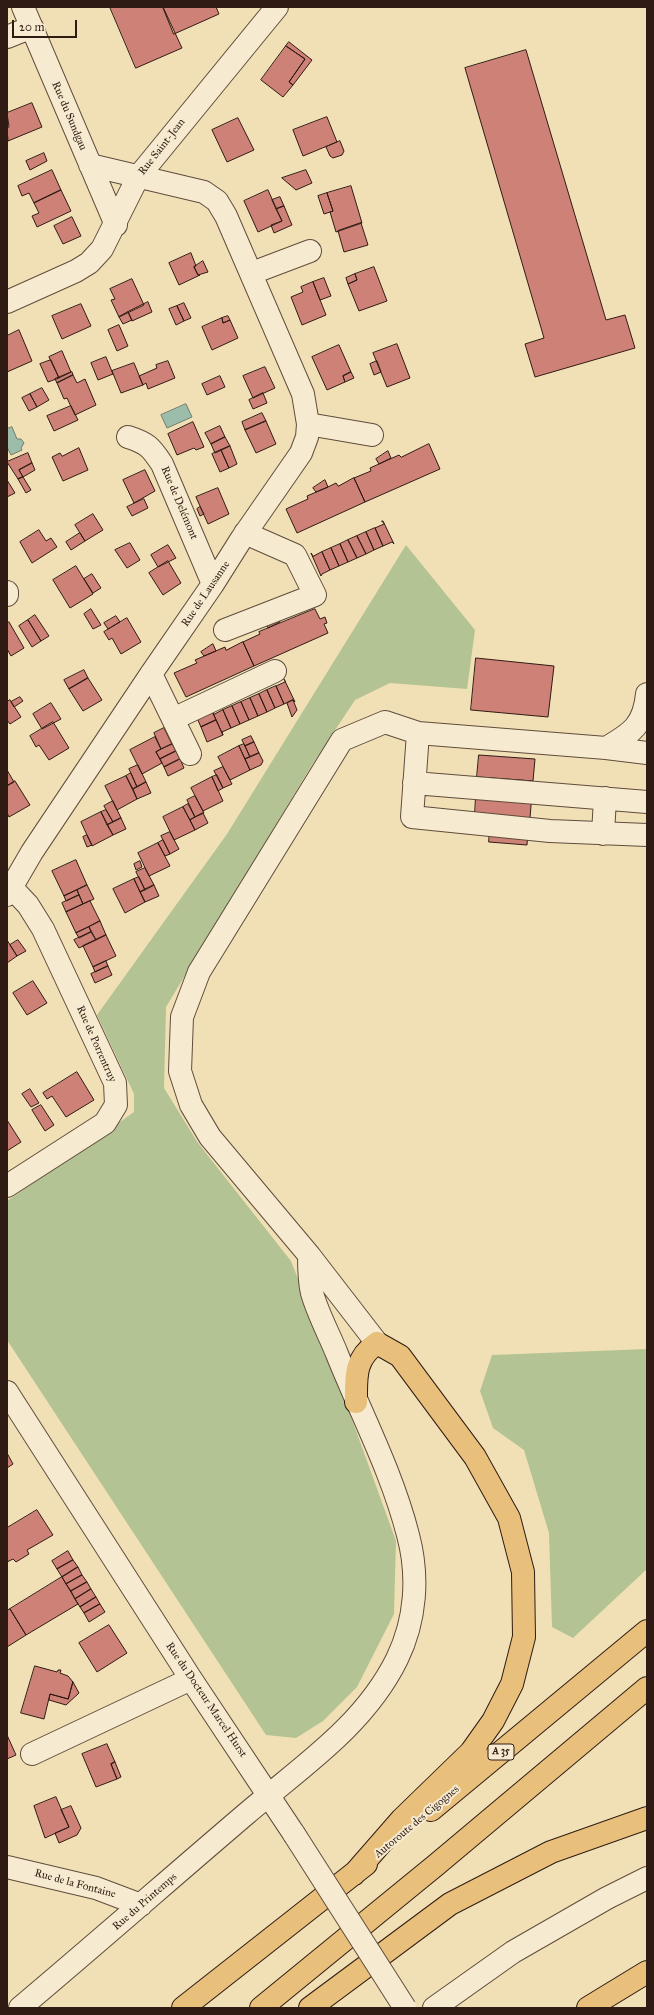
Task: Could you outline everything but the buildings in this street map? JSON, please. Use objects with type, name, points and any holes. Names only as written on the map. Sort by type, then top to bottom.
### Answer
[{"type":"main road","points":[[354,1874],[402,1819],[471,1752],[493,1721],[512,1684],[524,1637],[523,1572],[509,1518],[476,1457],[400,1356],[377,1343],[368,1349],[359,1363],[356,1378],[356,1402]]},
{"type":"main road","name":"Autoroute des Cigognes","points":[[183,2008],[354,1874],[647,1631]]},
{"type":"main road","points":[[261,2008],[436,1865],[647,1688]]},
{"type":"main road","points":[[310,2008],[450,1904],[551,1852],[647,1818]]},
{"type":"main road","points":[[588,2008],[647,1972]]},
{"type":"street","name":"Rue du Sundgau","points":[[23,7],[116,225]]},
{"type":"street","name":"Rue Saint-Jean","points":[[7,302],[76,271],[89,263],[102,249],[116,225],[138,177],[277,7]]},
{"type":"street","points":[[7,37],[32,27]]},
{"type":"street","name":"Rue de Lausanne","points":[[10,891],[32,852],[151,674],[214,584],[245,533],[301,453],[307,437],[308,424],[303,394],[252,273],[226,216],[217,201],[204,192],[90,165]]},
{"type":"street","points":[[252,273],[310,251]]},
{"type":"street","points":[[308,424],[372,435]]},
{"type":"street","name":"Rue de Delémont","points":[[128,437],[144,442],[152,448],[162,464],[214,584]]},
{"type":"street","points":[[225,630],[315,595],[295,555],[245,533]]},
{"type":"street","points":[[173,719],[275,671]]},
{"type":"street","points":[[151,674],[190,754]]},
{"type":"street","points":[[606,748],[629,734],[645,712],[647,694]]},
{"type":"street","points":[[377,1343],[309,1255],[210,1137],[191,1105],[180,1071],[182,1017],[199,972],[342,740],[385,722],[418,733],[606,748],[647,753]]},
{"type":"street","points":[[418,733],[412,817],[542,831],[647,835]]},
{"type":"street","points":[[414,784],[647,802]]},
{"type":"street","points":[[603,834],[605,798]]},
{"type":"street","name":"Rue de Porrentruy","points":[[7,1186],[105,1123],[116,1105],[115,1083],[43,929],[28,905],[10,891]]},
{"type":"street","name":"Rue du Printemps","points":[[20,2008],[347,1729],[366,1708],[397,1659],[406,1637],[412,1615],[414,1573],[409,1537],[386,1468],[356,1402],[312,1292],[309,1255]]},
{"type":"street","name":"Rue du Docteur Marcel Hurst","points":[[7,1392],[191,1679],[294,1834],[405,2008]]},
{"type":"street","points":[[32,1754],[191,1679]]},
{"type":"street","name":"Rue de la Fontaine","points":[[7,1867],[96,1888],[141,1905]]},
{"type":"street","points":[[434,2008],[514,1952],[607,1898],[647,1878]]},
{"type":"shaded area","points":[[186,404],[192,417],[167,428],[161,415]]},
{"type":"shaded area","points":[[12,427],[17,439],[21,439],[24,443],[21,448],[22,450],[11,455],[7,447],[7,429]]},
{"type":"shaded area","points":[[406,545],[475,630],[467,689],[390,683],[355,700],[310,768],[166,1007],[164,1088],[198,1143],[291,1261],[342,1392],[396,1541],[394,1614],[357,1687],[323,1721],[296,1738],[266,1735],[7,1340],[7,1201],[134,1112],[134,1094],[97,1015],[227,834]]},
{"type":"shaded area","points":[[647,1349],[647,1569],[573,1638],[552,1627],[549,1533],[524,1450],[493,1428],[480,1391],[492,1355]]}]
